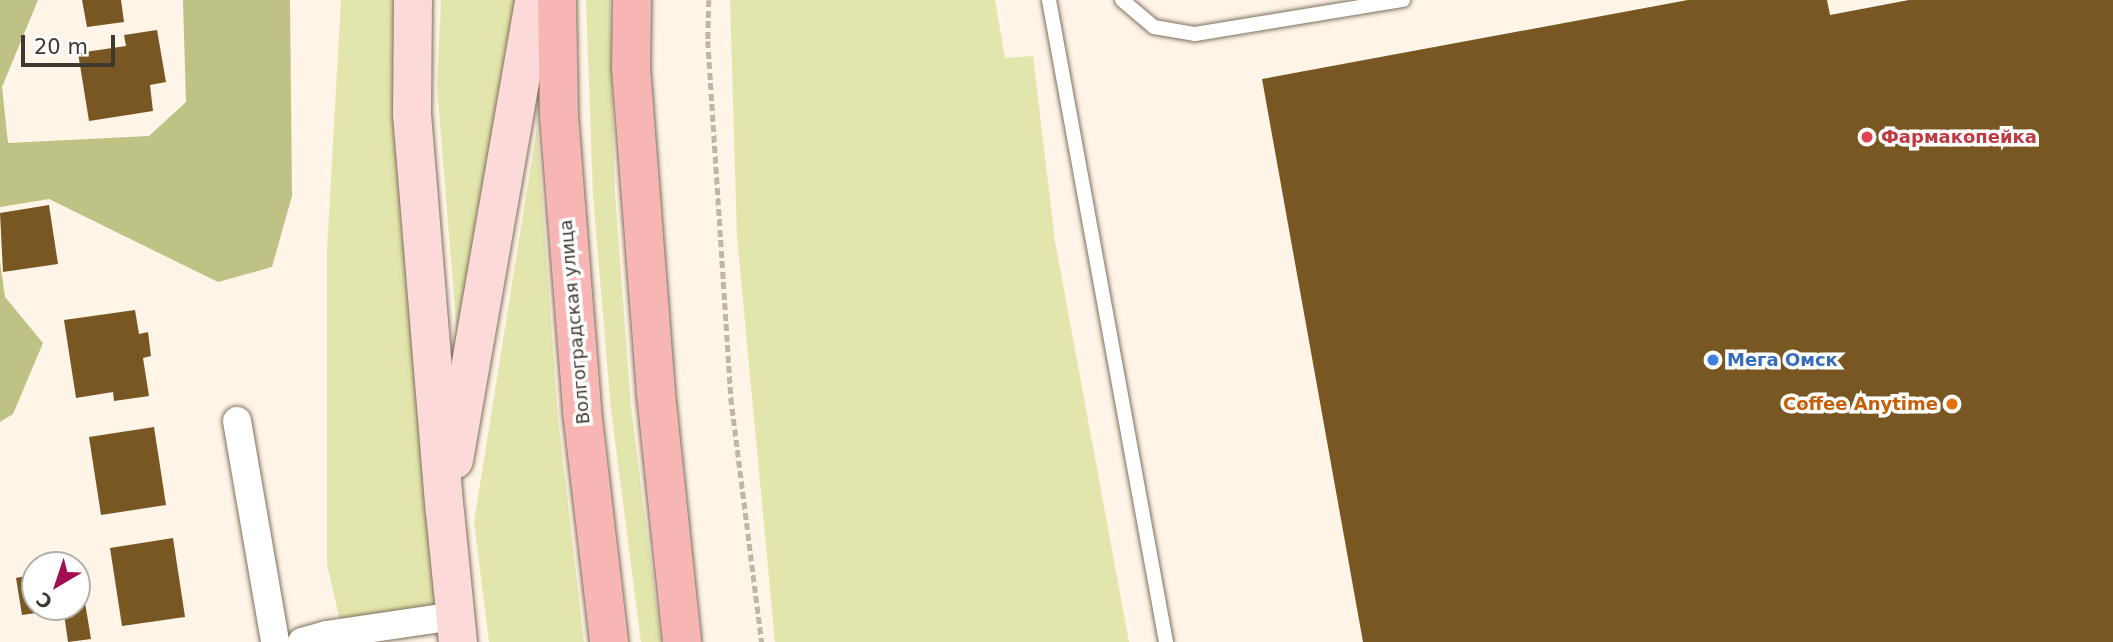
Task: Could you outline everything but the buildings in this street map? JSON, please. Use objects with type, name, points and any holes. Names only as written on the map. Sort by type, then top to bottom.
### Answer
[{"type":"main road","points":[[413,0],[412,114],[444,513],[457,629]]},
{"type":"main road","points":[[444,513],[534,0]]},
{"type":"main road","name":"Волгоградская улица","points":[[557,0],[559,116],[582,411],[609,642]]},
{"type":"main road","points":[[632,0],[632,68],[656,394],[682,642]]},
{"type":"street","points":[[237,421],[275,642]]},
{"type":"street","points":[[302,642],[326,635],[457,629]]},
{"type":"lane","points":[[1049,0],[1166,642]]},
{"type":"lane","points":[[1122,0],[1154,27],[1195,34],[1403,0]]},
{"type":"path","points":[[709,0],[709,54],[731,398],[762,642]]},
{"type":"green space","points":[[0,0],[38,0],[2,87],[8,143],[149,136],[186,102],[183,0],[290,0],[292,196],[272,267],[218,282],[49,199],[0,207]]},
{"type":"green space","points":[[341,0],[398,0],[438,604],[432,609],[341,625],[327,564],[327,250]]},
{"type":"green space","points":[[441,0],[524,0],[461,384],[437,87]]},
{"type":"green space","points":[[586,0],[610,0],[615,194],[631,407],[661,642],[641,642],[611,410],[593,197]]},
{"type":"green space","points":[[730,0],[995,0],[1005,58],[1033,56],[1055,241],[1129,642],[775,642],[737,237]]},
{"type":"green space","points":[[537,127],[558,417],[584,642],[489,642],[474,522]]},
{"type":"green space","points":[[0,261],[5,297],[43,343],[13,414],[0,422]]},
{"type":"place","name":"Фармакопейка","points":[[1867,137]]},
{"type":"place","name":"Мега Омск","points":[[1713,360]]},
{"type":"place","name":"Coffee Anytime","points":[[1952,404]]}]
